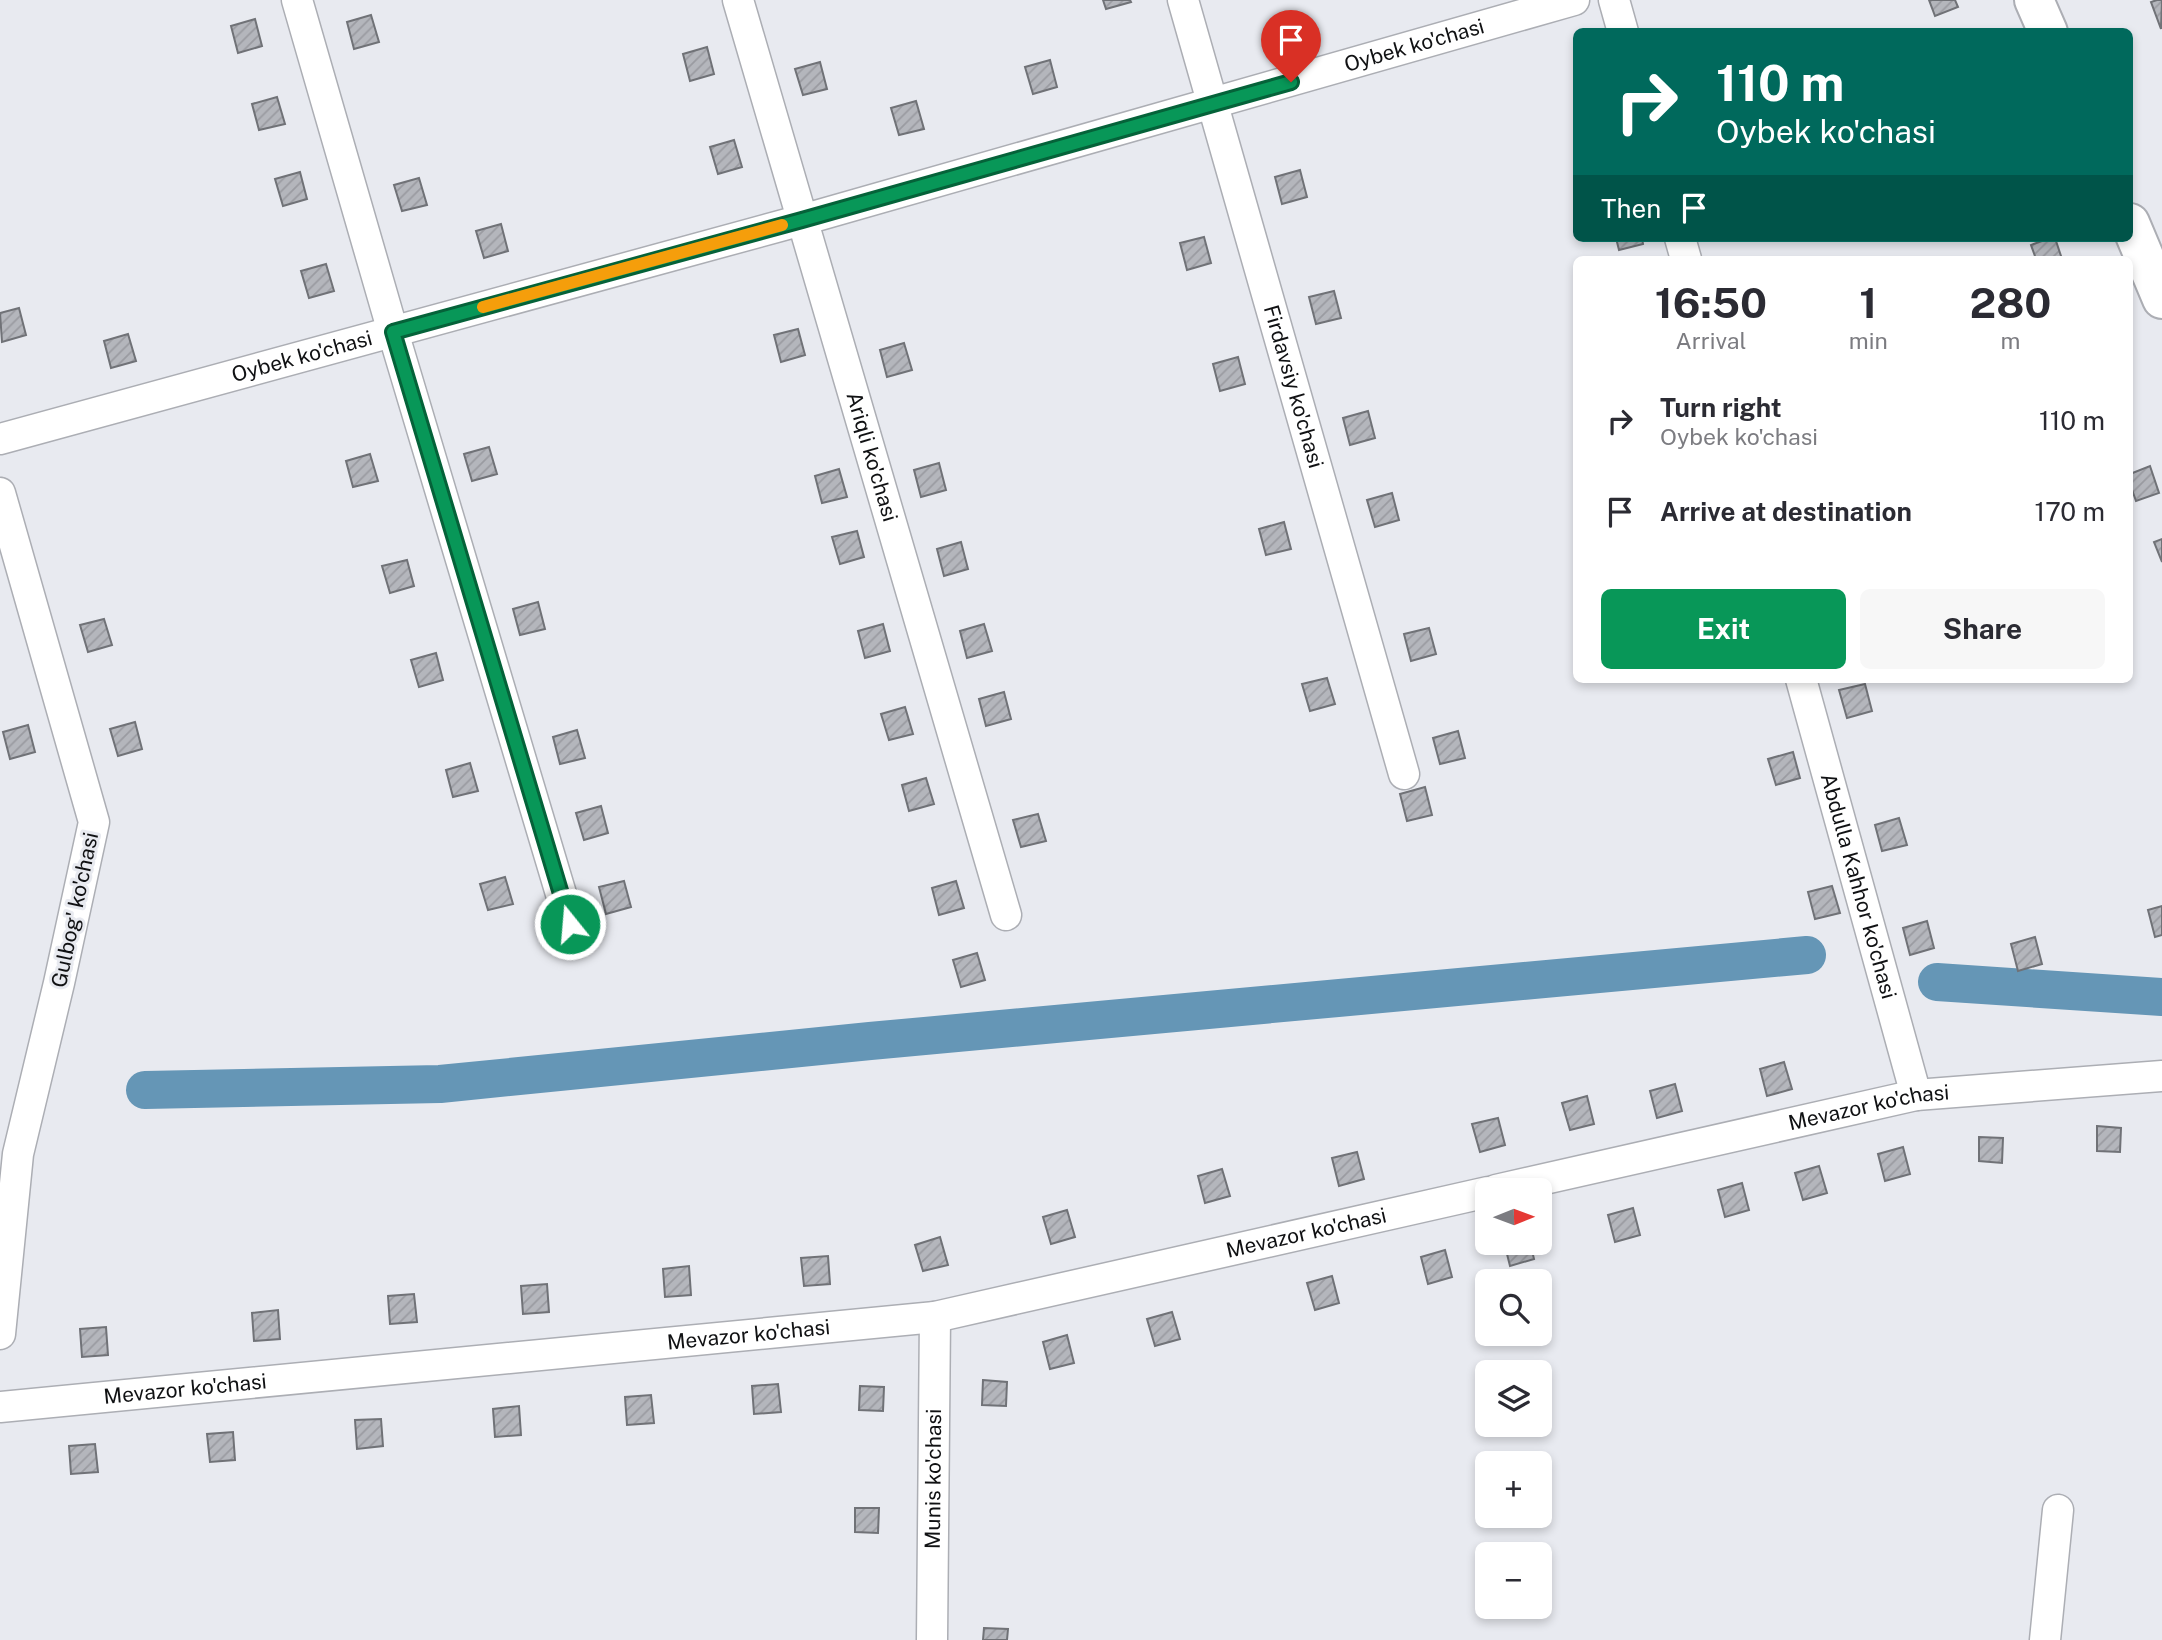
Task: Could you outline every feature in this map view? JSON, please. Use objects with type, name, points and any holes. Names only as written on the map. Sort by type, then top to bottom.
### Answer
[{"type":"main road","points":[[2035,0],[2046,28]]},
{"type":"main road","points":[[2133,230],[2162,299]]},
{"type":"street","points":[[297,0],[570,924]]},
{"type":"street","name":"Ariqli ko'chasi","points":[[738,0],[1006,915]]},
{"type":"street","name":"Firdavsiy ko'chasi","points":[[1183,0],[1404,774]]},
{"type":"street","name":"Oybek ko'chasi","points":[[0,439],[802,220],[1574,0]]},
{"type":"street","points":[[1614,0],[1622,28]]},
{"type":"street","name":"Gulbog' ko'chasi","points":[[0,493],[94,822],[18,1154],[0,1334]]},
{"type":"street","name":"Abdulla Kahhor ko'chasi","points":[[1802,683],[1916,1095]]},
{"type":"street","name":"Mevazor ko'chasi","points":[[1549,1178],[1916,1095],[2162,1076]]},
{"type":"street","name":"Mevazor ko'chasi","points":[[0,1407],[934,1317],[1475,1195]]},
{"type":"street","name":"Munis ko'chasi","points":[[932,1640],[934,1317]]},
{"type":"street","points":[[2045,1640],[2058,1510]]},
{"type":"building","points":[[1103,0],[1130,0],[1131,2],[1106,9]]},
{"type":"building","points":[[1929,0],[1955,0],[1958,7],[1935,16]]},
{"type":"building","points":[[2162,0],[2161,29],[2151,2]]},
{"type":"building","points":[[371,15],[379,42],[354,49],[347,22]]},
{"type":"building","points":[[255,19],[262,46],[238,53],[231,26]]},
{"type":"building","points":[[707,47],[714,74],[690,81],[683,54]]},
{"type":"building","points":[[1050,60],[1057,87],[1033,94],[1025,67]]},
{"type":"building","points":[[820,62],[827,89],[803,95],[795,69]]},
{"type":"building","points":[[277,97],[285,124],[259,130],[252,104]]},
{"type":"building","points":[[916,101],[924,129],[899,135],[891,108]]},
{"type":"building","points":[[734,140],[742,167],[718,174],[710,147]]},
{"type":"building","points":[[1300,170],[1307,197],[1282,204],[1275,177]]},
{"type":"building","points":[[300,172],[307,199],[283,206],[275,179]]},
{"type":"building","points":[[419,178],[427,205],[402,211],[394,185]]},
{"type":"building","points":[[501,224],[508,251],[484,258],[476,231]]},
{"type":"building","points":[[1204,237],[1211,263],[1187,270],[1180,243]]},
{"type":"building","points":[[1617,242],[1643,242],[1643,244],[1619,250]]},
{"type":"building","points":[[2056,242],[2061,256],[2035,256],[2031,245]]},
{"type":"building","points":[[326,264],[334,291],[309,298],[301,271]]},
{"type":"building","points":[[1334,291],[1341,318],[1316,324],[1309,297]]},
{"type":"building","points":[[19,308],[26,335],[2,342],[0,313]]},
{"type":"building","points":[[798,329],[805,355],[781,362],[774,335]]},
{"type":"building","points":[[128,334],[136,361],[111,368],[104,341]]},
{"type":"building","points":[[904,343],[912,370],[887,377],[880,350]]},
{"type":"building","points":[[1238,357],[1245,384],[1220,391],[1213,364]]},
{"type":"building","points":[[1368,411],[1375,438],[1350,445],[1343,418]]},
{"type":"building","points":[[489,447],[497,474],[472,481],[464,454]]},
{"type":"building","points":[[370,454],[378,481],[353,487],[346,461]]},
{"type":"building","points":[[939,463],[946,490],[921,497],[914,470]]},
{"type":"building","points":[[2150,466],[2159,493],[2136,501],[2133,473]]},
{"type":"building","points":[[839,469],[847,497],[822,503],[815,476]]},
{"type":"building","points":[[1392,493],[1399,520],[1375,527],[1367,500]]},
{"type":"building","points":[[1284,522],[1291,549],[1266,555],[1259,529]]},
{"type":"building","points":[[857,531],[864,557],[840,564],[832,537]]},
{"type":"building","points":[[2162,539],[2162,562],[2154,542]]},
{"type":"building","points":[[961,542],[968,569],[944,576],[937,549]]},
{"type":"building","points":[[407,560],[414,586],[390,593],[382,566]]},
{"type":"building","points":[[538,602],[545,629],[520,635],[513,609]]},
{"type":"building","points":[[104,619],[112,645],[88,652],[80,625]]},
{"type":"building","points":[[883,624],[890,651],[865,658],[858,631]]},
{"type":"building","points":[[984,624],[992,651],[967,658],[960,631]]},
{"type":"building","points":[[1429,628],[1436,654],[1411,661],[1404,634]]},
{"type":"building","points":[[436,653],[443,680],[419,687],[411,660]]},
{"type":"building","points":[[1327,678],[1335,704],[1310,711],[1302,684]]},
{"type":"building","points":[[1865,684],[1872,711],[1847,718],[1839,690]]},
{"type":"building","points":[[1004,692],[1011,719],[986,726],[979,699]]},
{"type":"building","points":[[905,707],[913,734],[889,740],[881,714]]},
{"type":"building","points":[[135,722],[142,749],[118,756],[110,729]]},
{"type":"building","points":[[28,725],[35,752],[10,759],[3,732]]},
{"type":"building","points":[[577,730],[585,758],[560,764],[553,737]]},
{"type":"building","points":[[1458,731],[1465,758],[1440,764],[1433,738]]},
{"type":"building","points":[[1793,752],[1800,778],[1776,785],[1768,759]]},
{"type":"building","points":[[470,763],[478,791],[453,797],[446,770]]},
{"type":"building","points":[[926,778],[934,804],[909,811],[902,785]]},
{"type":"building","points":[[1425,787],[1432,815],[1407,821],[1400,794]]},
{"type":"building","points":[[601,806],[608,833],[584,840],[576,813]]},
{"type":"building","points":[[1038,814],[1046,841],[1021,847],[1013,820]]},
{"type":"building","points":[[1899,818],[1907,845],[1882,851],[1875,825]]},
{"type":"building","points":[[505,877],[513,904],[488,910],[480,884]]},
{"type":"building","points":[[624,881],[631,907],[606,914],[599,887]]},
{"type":"building","points":[[956,881],[964,908],[939,915],[932,888]]},
{"type":"building","points":[[1832,886],[1840,913],[1815,919],[1808,892]]},
{"type":"building","points":[[2162,906],[2162,935],[2155,937],[2148,910]]},
{"type":"building","points":[[1927,921],[1934,948],[1910,955],[1903,928]]},
{"type":"building","points":[[2035,937],[2042,964],[2018,971],[2011,944]]},
{"type":"building","points":[[977,953],[985,980],[961,987],[953,960]]},
{"type":"building","points":[[1784,1062],[1792,1089],[1767,1096],[1760,1069]]},
{"type":"building","points":[[1675,1084],[1682,1111],[1657,1118],[1650,1091]]},
{"type":"building","points":[[1587,1096],[1594,1124],[1570,1130],[1562,1103]]},
{"type":"building","points":[[1498,1118],[1505,1145],[1480,1152],[1472,1124]]},
{"type":"building","points":[[2097,1126],[2121,1128],[2120,1152],[2097,1151]]},
{"type":"building","points":[[1979,1137],[2003,1138],[2002,1163],[1979,1161]]},
{"type":"building","points":[[1903,1147],[1910,1174],[1885,1181],[1878,1154]]},
{"type":"building","points":[[1357,1152],[1364,1179],[1339,1186],[1332,1158]]},
{"type":"building","points":[[1819,1166],[1827,1193],[1803,1200],[1795,1173]]},
{"type":"building","points":[[1222,1169],[1230,1196],[1205,1203],[1198,1176]]},
{"type":"building","points":[[1742,1183],[1749,1210],[1725,1217],[1718,1190]]},
{"type":"building","points":[[1633,1208],[1640,1235],[1615,1242],[1608,1215]]},
{"type":"building","points":[[1067,1210],[1075,1237],[1051,1244],[1043,1217]]},
{"type":"building","points":[[940,1237],[948,1265],[923,1271],[915,1245]]},
{"type":"building","points":[[1445,1250],[1452,1277],[1428,1284],[1421,1257]]},
{"type":"building","points":[[1507,1255],[1533,1255],[1534,1259],[1510,1266]]},
{"type":"building","points":[[828,1256],[830,1284],[804,1286],[801,1258]]},
{"type":"building","points":[[689,1266],[691,1295],[665,1297],[663,1269]]},
{"type":"building","points":[[1332,1276],[1339,1303],[1315,1310],[1307,1283]]},
{"type":"building","points":[[547,1284],[549,1312],[523,1314],[521,1286]]},
{"type":"building","points":[[414,1294],[417,1322],[390,1324],[388,1296]]},
{"type":"building","points":[[278,1310],[280,1339],[254,1341],[252,1313]]},
{"type":"building","points":[[1172,1312],[1180,1339],[1155,1346],[1147,1319]]},
{"type":"building","points":[[106,1327],[108,1355],[82,1357],[80,1329]]},
{"type":"building","points":[[1067,1335],[1074,1363],[1050,1369],[1043,1342]]},
{"type":"building","points":[[983,1380],[1007,1382],[1006,1406],[982,1405]]},
{"type":"building","points":[[778,1384],[781,1412],[754,1414],[752,1386]]},
{"type":"building","points":[[860,1386],[884,1387],[883,1411],[859,1410]]},
{"type":"building","points":[[651,1395],[654,1423],[627,1425],[625,1397]]},
{"type":"building","points":[[519,1406],[521,1435],[495,1437],[493,1409]]},
{"type":"building","points":[[381,1419],[383,1446],[357,1449],[355,1420]]},
{"type":"building","points":[[233,1432],[235,1460],[210,1462],[207,1434]]},
{"type":"building","points":[[95,1444],[98,1472],[71,1474],[69,1446]]},
{"type":"building","points":[[855,1508],[879,1508],[878,1533],[855,1532]]},
{"type":"building","points":[[984,1628],[1008,1629],[1007,1640],[983,1640]]},
{"type":"waterway","points":[[145,1090],[440,1084],[870,1041],[1807,955]]},
{"type":"waterway","points":[[1937,982],[2162,997]]},
{"type":"slow traffic","points":[[483,307],[782,225]]},
{"type":"route","points":[[570,924],[393,332],[1291,82]]}]
